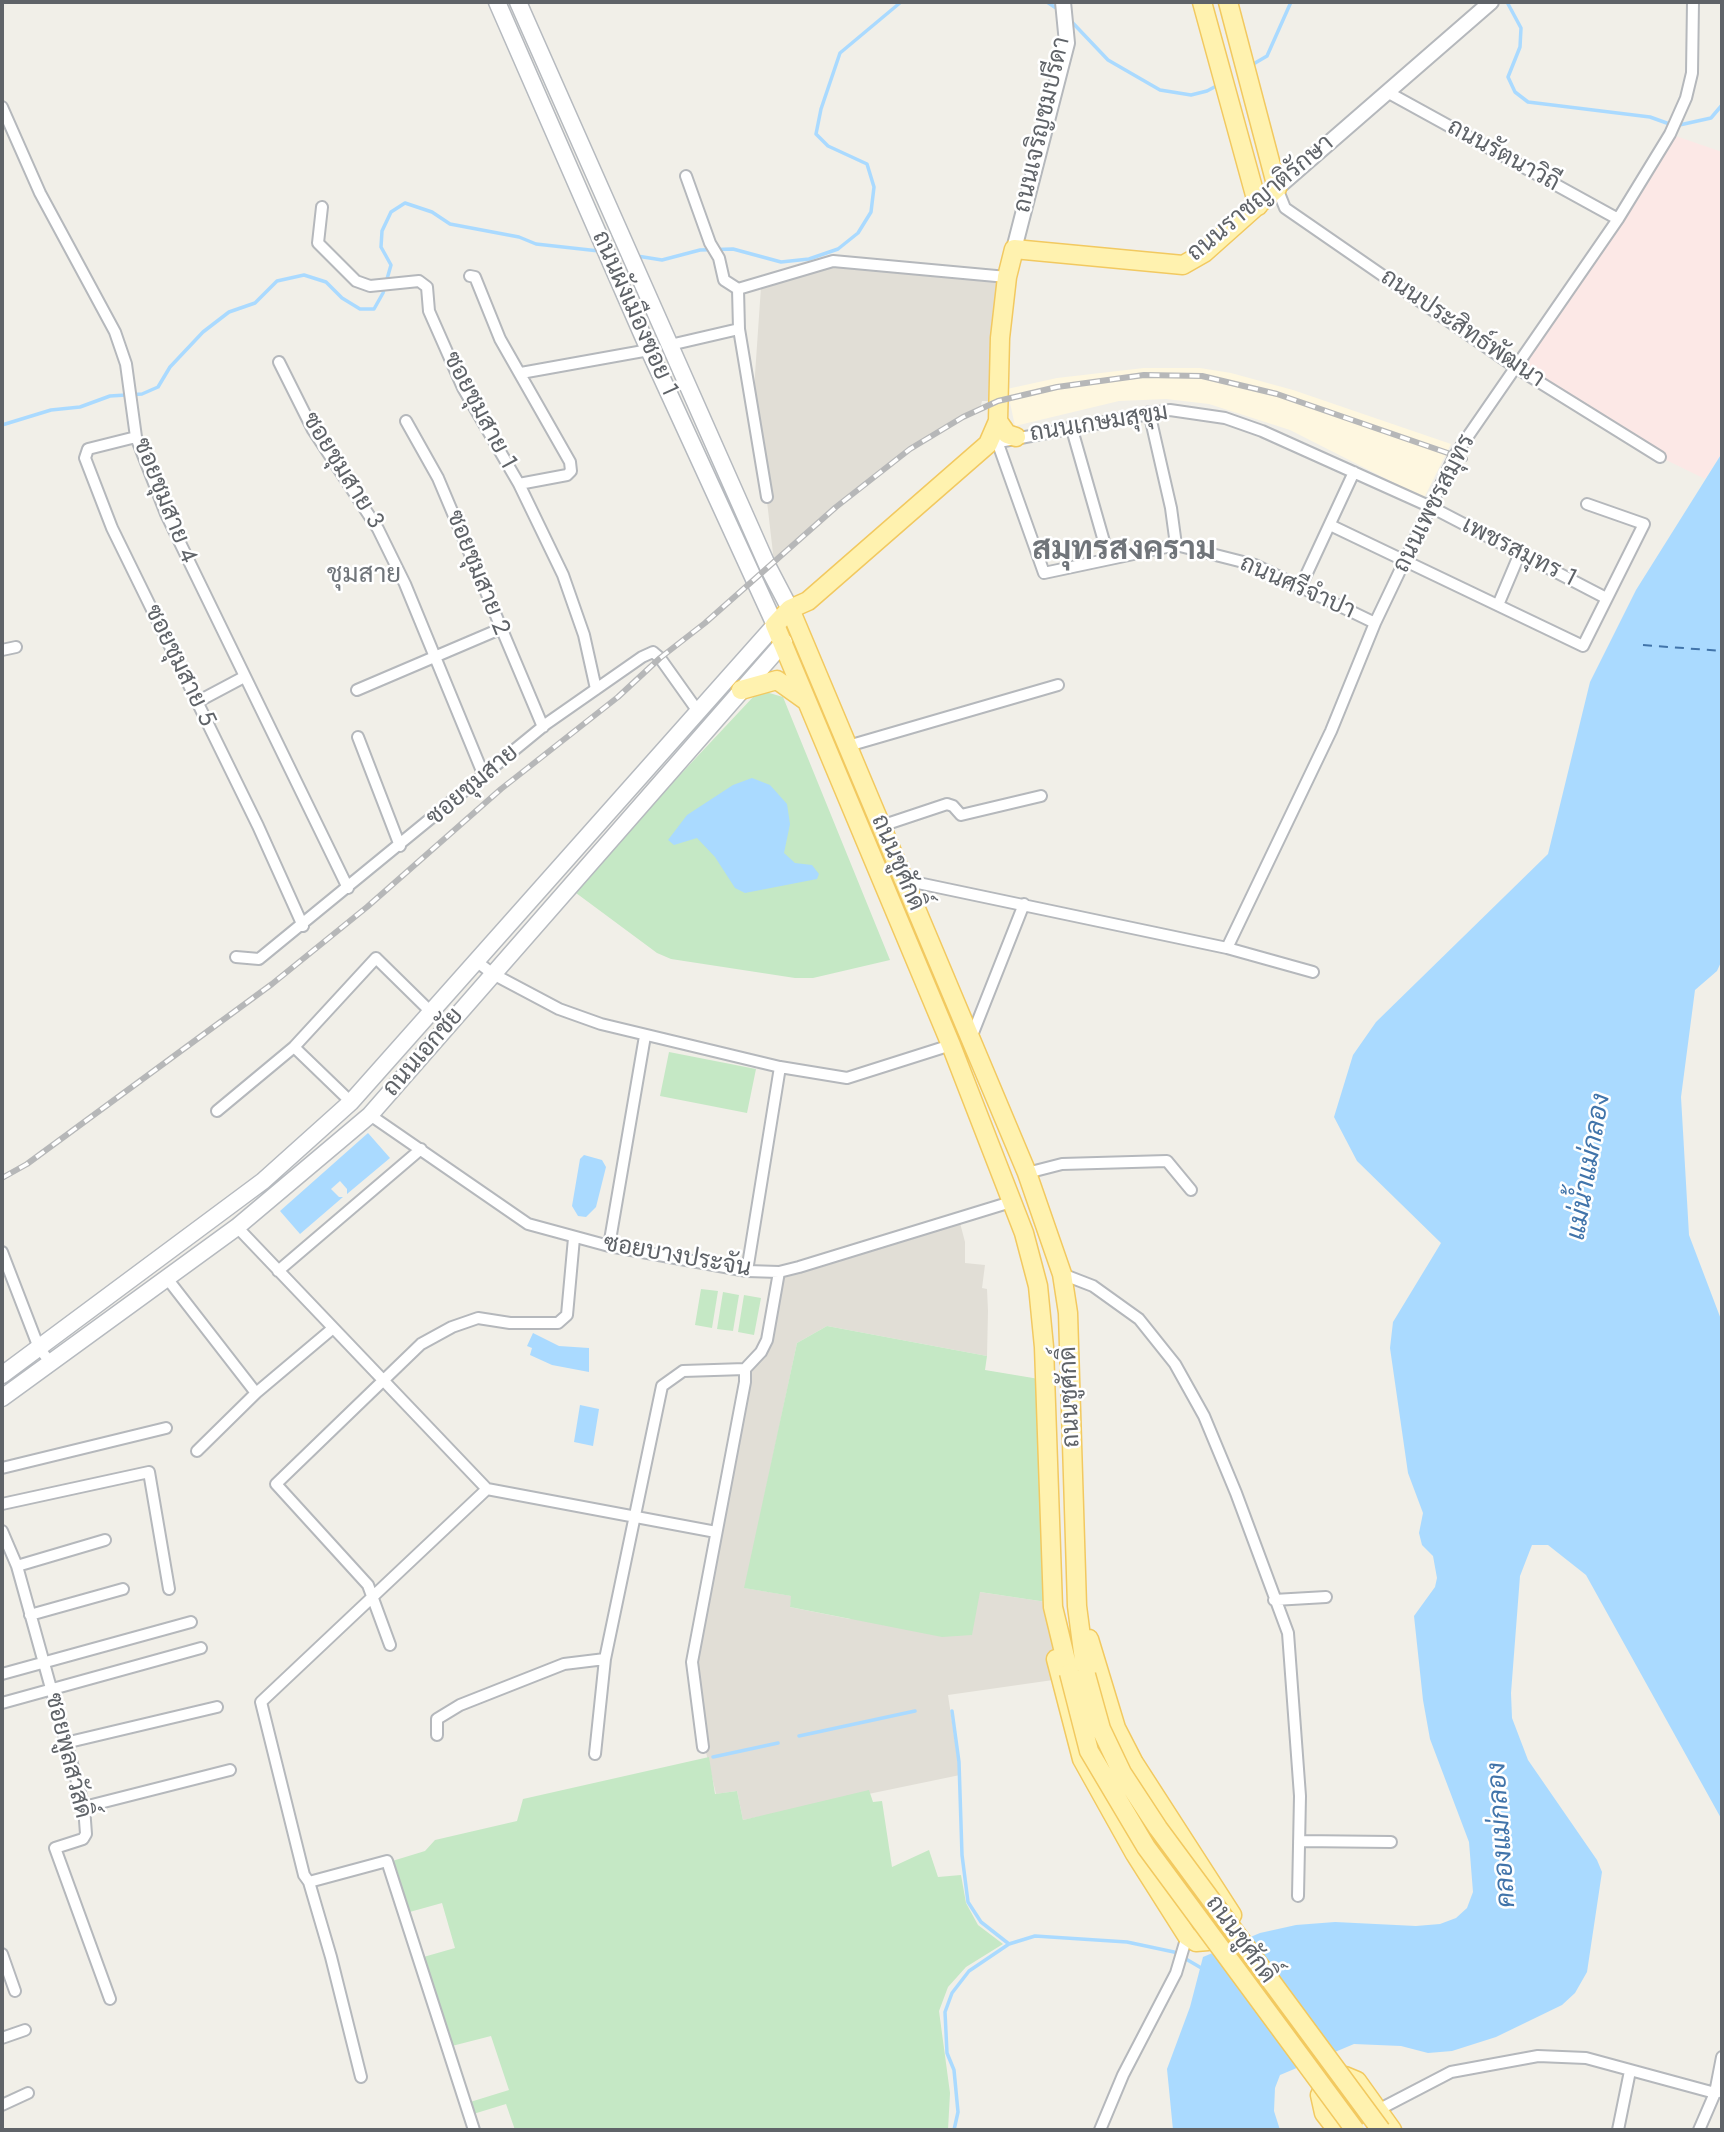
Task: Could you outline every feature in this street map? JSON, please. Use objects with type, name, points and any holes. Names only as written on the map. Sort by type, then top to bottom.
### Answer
[{"type":"main road","name":"ถนนผังเมืองซอย 1","points":[[497,2],[649,350],[775,625]]},
{"type":"main road","name":"ถนนผังเมืองซอย 1","points":[[518,2],[758,544],[794,617]]},
{"type":"main road","points":[[1202,2],[1258,206]]},
{"type":"main road","points":[[1228,2],[1277,188]]},
{"type":"main road","name":"ถนนราชญาติรักษา","points":[[1014,249],[1070,257],[1183,265],[1204,253],[1277,188]]},
{"type":"main road","points":[[993,442],[998,421],[1000,338],[1007,277],[1014,249]]},
{"type":"main road","points":[[998,421],[1007,434],[1016,437]]},
{"type":"main road","name":"ถนนเกษมสุขุม","points":[[794,617],[808,601],[993,442]]},
{"type":"main road","points":[[740,552],[758,544]]},
{"type":"main road","points":[[775,625],[794,617]]},
{"type":"main road","points":[[784,642],[794,617]]},
{"type":"main road","name":"ถนนชูศักดิ์","points":[[794,617],[1027,1173],[1062,1274],[1068,1313],[1077,1674],[1089,1751],[1146,1847],[1355,2130]]},
{"type":"main road","name":"ถนนชูศักดิ์","points":[[775,625],[833,770],[951,1045],[1024,1233],[1038,1286],[1043,1335],[1053,1607],[1077,1674],[1122,1773],[1158,1828],[1381,2130]]},
{"type":"main road","name":"ถนนเอกชัย","points":[[2,1375],[263,1181],[351,1102],[775,625]]},
{"type":"main road","name":"ถนนเอกชัย","points":[[2,1398],[237,1227],[370,1115],[784,642]]},
{"type":"main road","points":[[741,690],[777,680],[791,687],[807,702]]},
{"type":"main road","points":[[833,770],[851,754]]},
{"type":"main road","points":[[1053,1607],[1057,1664],[1082,1759],[1186,1941],[1208,1941],[1222,1933],[1232,1915],[1134,1763],[1116,1728],[1077,1606]]},
{"type":"main road","points":[[1337,2130],[1324,2113],[1320,2095],[1329,2081],[1345,2076],[1357,2081],[1392,2130]]},
{"type":"street","name":"ถนนเจริญชมปรีดา","points":[[1014,249],[1067,43],[1063,2]]},
{"type":"street","name":"ถนนเพชรสมุทร","points":[[1227,948],[1331,731],[1375,623],[1455,455],[1618,219],[1670,134],[1686,98],[1692,73],[1693,2]]},
{"type":"street","name":"ถนนราชญาติรักษา","points":[[1277,188],[1388,93],[1434,49],[1488,5]]},
{"type":"street","name":"ถนนรัตนาวิถี","points":[[1388,93],[1618,219]]},
{"type":"street","name":"ซอยชุมสาย 4","points":[[2,107],[40,192],[116,332],[128,381],[136,437],[166,514],[348,888]]},
{"type":"street","points":[[686,176],[710,243],[719,258],[724,280],[738,289],[833,261],[1007,277]]},
{"type":"street","name":"ถนนประสิทธ์พัฒนา","points":[[1277,188],[1284,208],[1515,367],[1660,457]]},
{"type":"street","name":"ซอยชุมสาย 1","points":[[322,206],[318,243],[356,281],[370,286],[419,281],[427,287],[429,311],[463,388],[519,484],[563,575],[584,635],[596,689]]},
{"type":"street","points":[[470,276],[475,277],[480,286],[500,339],[570,462],[571,471],[519,484]]},
{"type":"street","points":[[738,289],[739,329],[767,497]]},
{"type":"street","points":[[670,345],[739,329]]},
{"type":"street","points":[[521,373],[649,350]]},
{"type":"street","name":"ซอยชุมสาย 3","points":[[279,362],[313,430],[378,529],[405,584],[484,776]]},
{"type":"street","name":"ถนนเกษมสุขุม","points":[[993,442],[1149,412],[1170,410],[1225,418],[1431,507]]},
{"type":"street","points":[[1149,412],[1171,508],[1176,545]]},
{"type":"street","name":"ซอยชุมสาย 2","points":[[406,421],[438,478],[543,727]]},
{"type":"street","points":[[1071,426],[1109,559]]},
{"type":"street","name":"ซอยชุมสาย 5","points":[[136,437],[88,449],[85,458],[112,528],[303,926]]},
{"type":"street","name":"ถนนศรีจำปา","points":[[993,442],[1044,573],[1176,545],[1255,565],[1375,623]]},
{"type":"street","points":[[1301,586],[1354,472]]},
{"type":"street","points":[[1330,525],[1583,646],[1644,524],[1587,504]]},
{"type":"street","name":"เพชรสมุทร 1","points":[[1431,507],[1606,598]]},
{"type":"street","points":[[1498,606],[1520,553]]},
{"type":"street","points":[[357,690],[500,629]]},
{"type":"street","points":[[2,650],[16,647]]},
{"type":"street","name":"ซอยชุมสาย","points":[[236,957],[259,959],[303,926],[543,727],[653,652],[697,710]]},
{"type":"street","points":[[197,702],[244,677]]},
{"type":"street","points":[[851,754],[1058,685]]},
{"type":"street","points":[[358,737],[400,846]]},
{"type":"street","points":[[881,825],[947,804],[953,806],[961,816],[1041,796]]},
{"type":"street","points":[[904,880],[1227,948],[1313,972]]},
{"type":"street","points":[[971,1038],[1024,904]]},
{"type":"street","points":[[217,1111],[294,1047],[376,958],[432,1013]]},
{"type":"street","points":[[476,961],[493,974],[559,1009],[645,1037],[780,1067],[847,1078],[951,1045]]},
{"type":"street","points":[[609,1246],[645,1037]]},
{"type":"street","points":[[294,1047],[351,1102]]},
{"type":"street","points":[[747,1271],[780,1067]]},
{"type":"street","name":"ซอยบางประจัน","points":[[370,1115],[528,1224],[609,1246],[747,1271],[779,1272],[1011,1202]]},
{"type":"street","points":[[278,1271],[421,1149]]},
{"type":"street","points":[[1027,1173],[1062,1164],[1167,1161],[1191,1190]]},
{"type":"street","points":[[237,1227],[487,1489],[716,1532]]},
{"type":"street","points":[[390,1645],[368,1585],[276,1484],[421,1344],[478,1318],[510,1323],[558,1323],[567,1315],[574,1238]]},
{"type":"street","points":[[2,1252],[39,1348],[50,1362]]},
{"type":"street","points":[[703,1747],[695,1704],[692,1662],[745,1369],[761,1352],[767,1340],[779,1272]]},
{"type":"street","points":[[1062,1274],[1093,1286],[1139,1319],[1175,1364],[1204,1416],[1288,1633],[1300,1796],[1298,1896]]},
{"type":"street","points":[[166,1277],[256,1393]]},
{"type":"street","points":[[197,1451],[256,1393],[332,1329]]},
{"type":"street","points":[[595,1754],[605,1659],[662,1386],[683,1371],[745,1369]]},
{"type":"street","points":[[2,1468],[166,1428]]},
{"type":"street","points":[[2,1504],[149,1472],[169,1589]]},
{"type":"street","points":[[361,2077],[309,1882],[304,1875],[261,1702],[487,1489]]},
{"type":"street","name":"ซอยพูลสวัสดิ์","points":[[2,1531],[17,1566],[84,1807],[86,1833],[83,1839],[55,1848],[110,1999]]},
{"type":"street","points":[[17,1566],[105,1540]]},
{"type":"street","points":[[30,1615],[123,1589]]},
{"type":"street","points":[[1274,1600],[1326,1597]]},
{"type":"street","points":[[2,1674],[191,1622]]},
{"type":"street","points":[[2,1703],[201,1648]]},
{"type":"street","points":[[437,1735],[437,1719],[460,1705],[564,1664],[605,1659]]},
{"type":"street","points":[[65,1744],[217,1707]]},
{"type":"street","points":[[84,1807],[230,1770]]},
{"type":"street","points":[[1300,1841],[1391,1842]]},
{"type":"street","points":[[309,1882],[387,1861],[474,2130]]},
{"type":"street","points":[[1100,2130],[1118,2085],[1177,1973],[1186,1941]]},
{"type":"street","points":[[2,1954],[15,1991]]},
{"type":"street","points":[[2,2038],[25,2029]]},
{"type":"street","points":[[1378,2110],[1451,2072],[1491,2062],[1538,2056],[1586,2058],[1719,2092]]},
{"type":"street","points":[[1699,2130],[1719,2092],[1722,2057]]},
{"type":"street","points":[[1618,2130],[1630,2071]]},
{"type":"street","points":[[2,2105],[28,2093]]},
{"type":"shaded area","points":[[1670,134],[1722,152],[1722,453],[1705,479],[1660,457],[1515,367]]},
{"type":"shaded area","points":[[833,261],[1007,277],[998,401],[982,401],[980,409],[910,449],[774,562],[754,389],[761,287]]},
{"type":"shaded area","points":[[1144,368],[1200,368],[1231,373],[1293,390],[1451,444],[1424,498],[1290,430],[1209,404],[1166,399],[1119,401],[1015,426],[1007,389],[1057,378]]},
{"type":"shaded area","points":[[959,1219],[965,1242],[965,1263],[985,1265],[982,1288],[987,1289],[987,1356],[827,1326],[797,1343],[745,1588],[792,1596],[790,1607],[850,1619],[980,1592],[1053,1603],[1060,1679],[948,1695],[960,1775],[743,1820],[737,1791],[716,1794],[697,1715],[692,1662],[745,1369],[761,1352],[779,1272]]},
{"type":"green space","points":[[766,692],[783,697],[890,960],[813,978],[795,978],[671,959],[657,953],[572,890],[754,696]]},
{"type":"green space","points":[[669,1052],[756,1069],[747,1113],[660,1096]]},
{"type":"green space","points":[[701,1289],[718,1291],[712,1328],[695,1325]]},
{"type":"green space","points":[[723,1292],[739,1295],[733,1331],[717,1329]]},
{"type":"green space","points":[[744,1295],[761,1298],[754,1335],[738,1332]]},
{"type":"green space","points":[[827,1326],[987,1356],[985,1370],[1045,1380],[1053,1603],[980,1592],[972,1635],[942,1637],[790,1607],[791,1596],[744,1588],[797,1343]]},
{"type":"green space","points":[[709,1757],[715,1794],[737,1791],[743,1820],[869,1790],[873,1802],[882,1801],[892,1867],[929,1850],[938,1877],[961,1875],[966,1903],[978,1925],[1003,1944],[966,1967],[948,1987],[939,2011],[950,2093],[948,2130],[515,2130],[506,2104],[470,2115],[467,2103],[509,2090],[491,2036],[448,2047],[420,1958],[455,1948],[442,1903],[406,1913],[389,1862],[425,1851],[435,1840],[517,1821],[523,1799]]},
{"type":"water","points":[[1722,453],[1722,960],[1717,971],[1695,990],[1681,1097],[1689,1235],[1722,1322],[1722,1820],[1586,1575],[1548,1545],[1532,1545],[1520,1576],[1511,1693],[1512,1718],[1528,1760],[1597,1860],[1602,1872],[1587,1972],[1575,1993],[1562,2005],[1496,2037],[1452,2051],[1428,2053],[1401,2046],[1354,2044],[1280,2075],[1275,2088],[1274,2111],[1280,2130],[1173,2130],[1167,2069],[1190,2007],[1203,1957],[1260,1933],[1296,1925],[1335,1922],[1416,1926],[1440,1924],[1456,1918],[1467,1908],[1473,1892],[1469,1842],[1430,1739],[1423,1700],[1414,1616],[1435,1587],[1437,1578],[1433,1556],[1422,1545],[1419,1533],[1423,1513],[1408,1473],[1390,1348],[1393,1322],[1441,1243],[1357,1161],[1334,1117],[1353,1055],[1376,1022],[1548,854],[1590,682],[1636,590]]},
{"type":"water","points":[[752,778],[770,785],[787,804],[790,824],[784,853],[795,863],[812,865],[819,874],[817,879],[745,893],[735,888],[715,857],[697,838],[674,845],[668,840],[687,815],[733,785]]},
{"type":"water","points":[[368,1133],[390,1158],[347,1194],[347,1189],[340,1181],[331,1189],[339,1197],[343,1197],[300,1234],[280,1211]]},
{"type":"water","points":[[584,1155],[602,1160],[606,1167],[596,1207],[586,1217],[578,1216],[572,1206],[580,1159]]},
{"type":"water","points":[[533,1333],[559,1346],[589,1348],[589,1372],[552,1365],[530,1355],[532,1348],[527,1346]]},
{"type":"water","points":[[580,1405],[599,1409],[593,1446],[574,1442]]},
{"type":"waterway","points":[[637,256],[662,260],[700,250],[733,249],[781,262],[809,259],[838,249],[858,233],[871,212],[874,187],[867,164],[828,146],[816,134],[821,109],[840,53],[901,2]]},
{"type":"waterway","points":[[1047,2],[1059,10]]},
{"type":"waterway","points":[[1250,66],[1267,56],[1291,2]]},
{"type":"waterway","points":[[1507,2],[1521,28],[1520,47],[1508,77],[1515,92],[1528,102],[1650,117],[1675,126],[1711,118],[1722,105]]},
{"type":"waterway","points":[[1070,20],[1108,60],[1160,90],[1191,95],[1220,84]]},
{"type":"waterway","points":[[2,425],[51,410],[80,407],[110,396],[142,394],[158,387],[170,367],[203,332],[229,312],[255,303],[277,281],[304,275],[326,282],[342,298],[360,309],[374,309],[383,293],[391,265],[381,247],[382,231],[391,212],[405,203],[432,212],[450,224],[519,237],[536,244],[599,251]]},
{"type":"waterway","points":[[799,1736],[915,1711]]},
{"type":"waterway","points":[[952,1711],[959,1762],[962,1855],[968,1902],[981,1922],[1009,1944]]},
{"type":"waterway","points":[[713,1757],[778,1743]]},
{"type":"waterway","points":[[954,2130],[958,2112],[954,2070],[947,2053],[945,2012],[952,1993],[969,1971],[1009,1944],[1035,1936],[1127,1942],[1174,1952],[1203,1969]]},
{"type":"ferry route","points":[[1643,645],[1722,651]]},
{"type":"railway","points":[[2,1178],[27,1164],[272,984],[367,907],[501,789],[618,697],[836,507],[910,449],[963,417],[998,401],[1057,387],[1144,375],[1202,376],[1277,394],[1465,459]]},
{"type":"district","name":"สมุทรสงคราม","points":[[1124,551]]},
{"type":"district","name":"ชุมสาย","points":[[364,576]]},
{"type":"water label","name":"แม่น้ำแม่กลอง","points":[[1590,1167]]},
{"type":"water label","name":"คลองแม่กลอง","points":[[1503,1835]]}]
